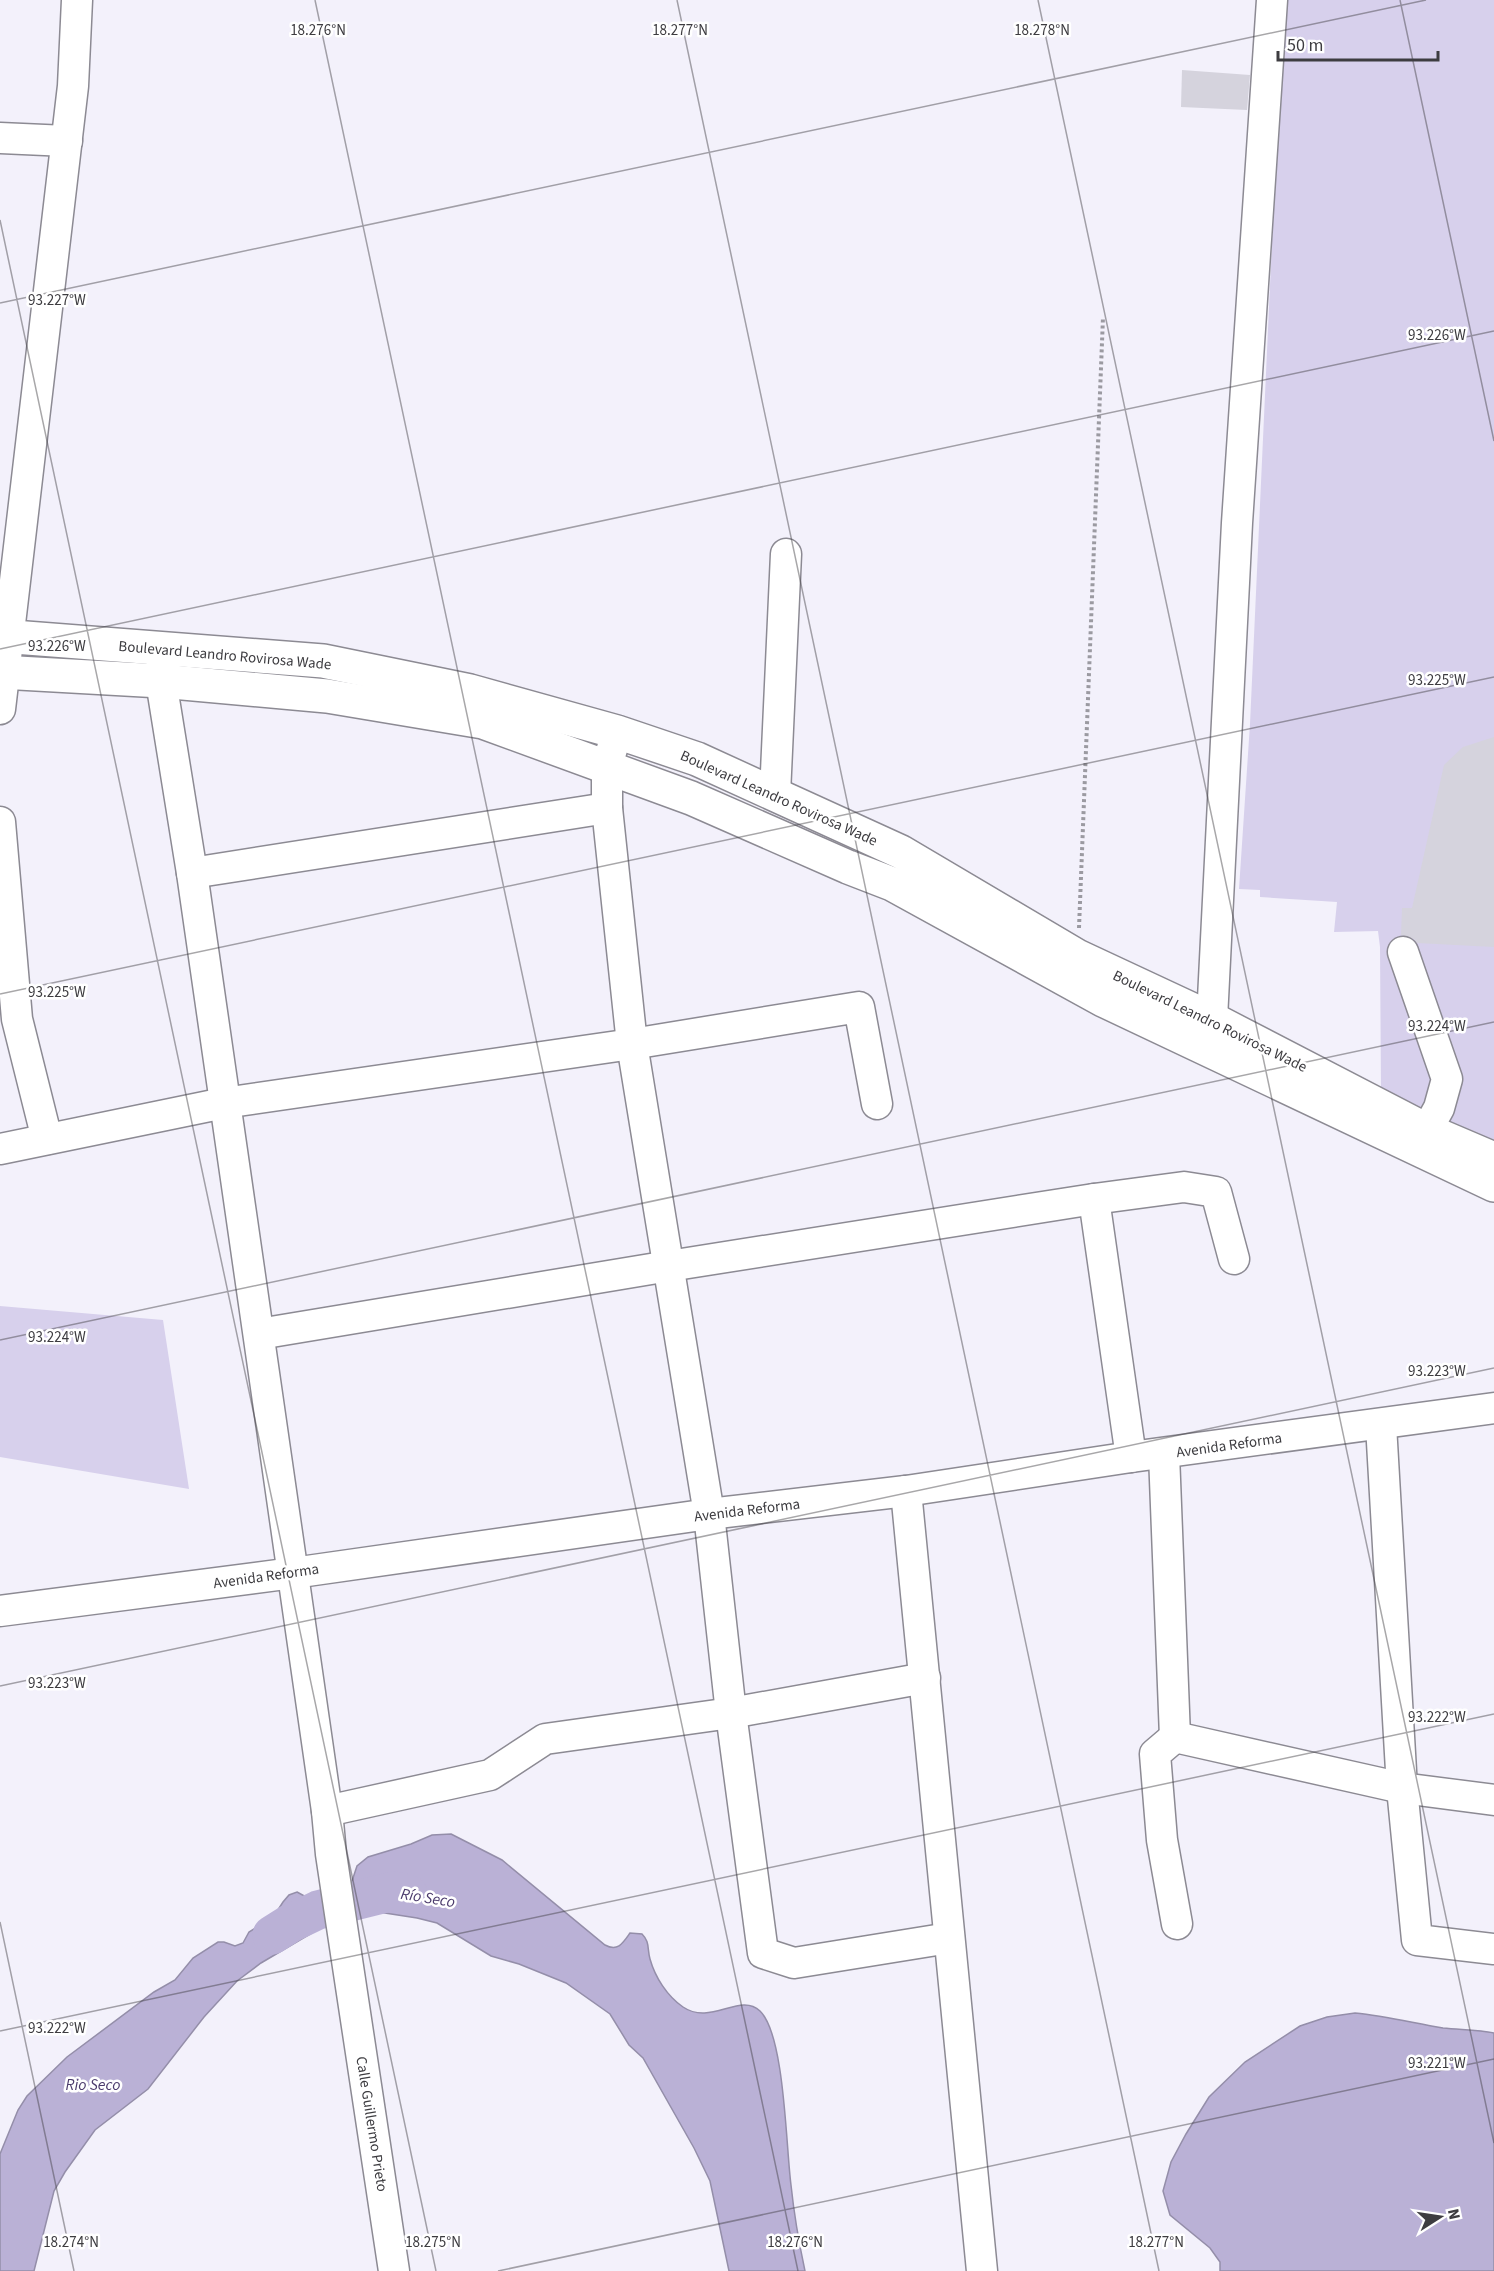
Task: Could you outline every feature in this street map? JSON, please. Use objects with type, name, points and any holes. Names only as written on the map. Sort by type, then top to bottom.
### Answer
[{"type":"main road","name":"Boulevard Leandro Rovirosa Wade","points":[[5,637],[483,722],[691,798],[892,884],[1103,1000],[1381,1134],[1422,1139],[1494,1160]]},
{"type":"main road","name":"Boulevard Leandro Rovirosa Wade","points":[[2,672],[323,661],[470,691],[617,732],[697,759],[901,852],[1077,956],[1212,1018],[1422,1139],[1494,1185]]},
{"type":"main road","points":[[892,884],[901,852]]},
{"type":"street","points":[[0,709],[5,637],[74,86],[77,0]]},
{"type":"street","points":[[1212,1018],[1237,523],[1272,0]]},
{"type":"street","points":[[0,138],[67,141]]},
{"type":"street","points":[[775,794],[786,554]]},
{"type":"street","name":"Calle Guillermo Prieto","points":[[162,666],[327,1811],[331,1854],[394,2271]]},
{"type":"street","points":[[617,732],[607,766],[607,808],[632,1044],[709,1514],[730,1713],[763,1953],[794,1963],[949,1938]]},
{"type":"street","points":[[192,873],[607,808]]},
{"type":"street","points":[[0,822],[17,1019],[47,1139]]},
{"type":"street","points":[[1403,952],[1447,1079],[1439,1108],[1422,1139]]},
{"type":"street","points":[[0,1149],[224,1103],[632,1044],[859,1007],[877,1104]]},
{"type":"street","points":[[259,1334],[669,1266],[1184,1187],[1216,1192],[1234,1259]]},
{"type":"street","points":[[1094,1199],[1131,1457]]},
{"type":"street","name":"Avenida Reforma","points":[[0,1611],[293,1573],[709,1514],[906,1491],[1131,1457],[1494,1408]]},
{"type":"street","points":[[1381,1425],[1402,1788],[1417,1941],[1494,1949]]},
{"type":"street","points":[[1164,1454],[1175,1737]]},
{"type":"street","points":[[906,1491],[982,2271]]},
{"type":"street","points":[[327,1811],[490,1775],[545,1739],[730,1713],[925,1678]]},
{"type":"street","points":[[1175,1737],[1402,1788],[1494,1800]]},
{"type":"street","points":[[1175,1737],[1155,1754],[1162,1840],[1177,1924]]},
{"type":"path","points":[[1077,956],[1103,317]]},
{"type":"shaded area","points":[[1283,0],[1494,0],[1494,1147],[1381,1091],[1378,931],[1334,932],[1337,902],[1260,897],[1260,890],[1239,889],[1250,724]]},
{"type":"shaded area","points":[[0,1306],[163,1320],[189,1489],[0,1457]]},
{"type":"water","points":[[451,1834],[502,1860],[605,1945],[617,1947],[630,1933],[642,1934],[645,1937],[658,1979],[667,1992],[683,2007],[704,2013],[743,2005],[752,2006],[760,2011],[775,2043],[783,2094],[792,2196],[805,2271],[729,2271],[710,2181],[643,2058],[629,2045],[610,2014],[566,1983],[519,1964],[491,1956],[437,1923],[372,1911],[356,1902],[352,1881],[357,1866],[368,1857],[432,1835]]},
{"type":"water","name":"Rio Seco","points":[[297,1892],[310,1899],[318,1910],[319,1922],[312,1933],[261,1963],[237,1981],[204,2017],[148,2089],[95,2130],[54,2191],[34,2271],[0,2271],[0,2154],[18,2110],[27,2096],[67,2057],[154,1992],[175,1980],[193,1958],[218,1942],[235,1946],[243,1943],[249,1932],[274,1916],[289,1895]]},
{"type":"water","points":[[1355,2013],[1443,2028],[1494,2033],[1494,2271],[1220,2271],[1220,2262],[1210,2248],[1170,2215],[1163,2191],[1171,2162],[1209,2097],[1245,2062],[1300,2026],[1327,2017]]},
{"type":"building","points":[[1182,70],[1250,75],[1247,110],[1181,107]]},
{"type":"building","points":[[1494,737],[1494,947],[1417,943],[1414,939],[1401,935],[1402,908],[1412,908],[1444,765],[1463,747]]},
{"type":"waterway","name":"Río Seco","points":[[272,1935],[318,1910],[394,1891],[408,1894]]}]
